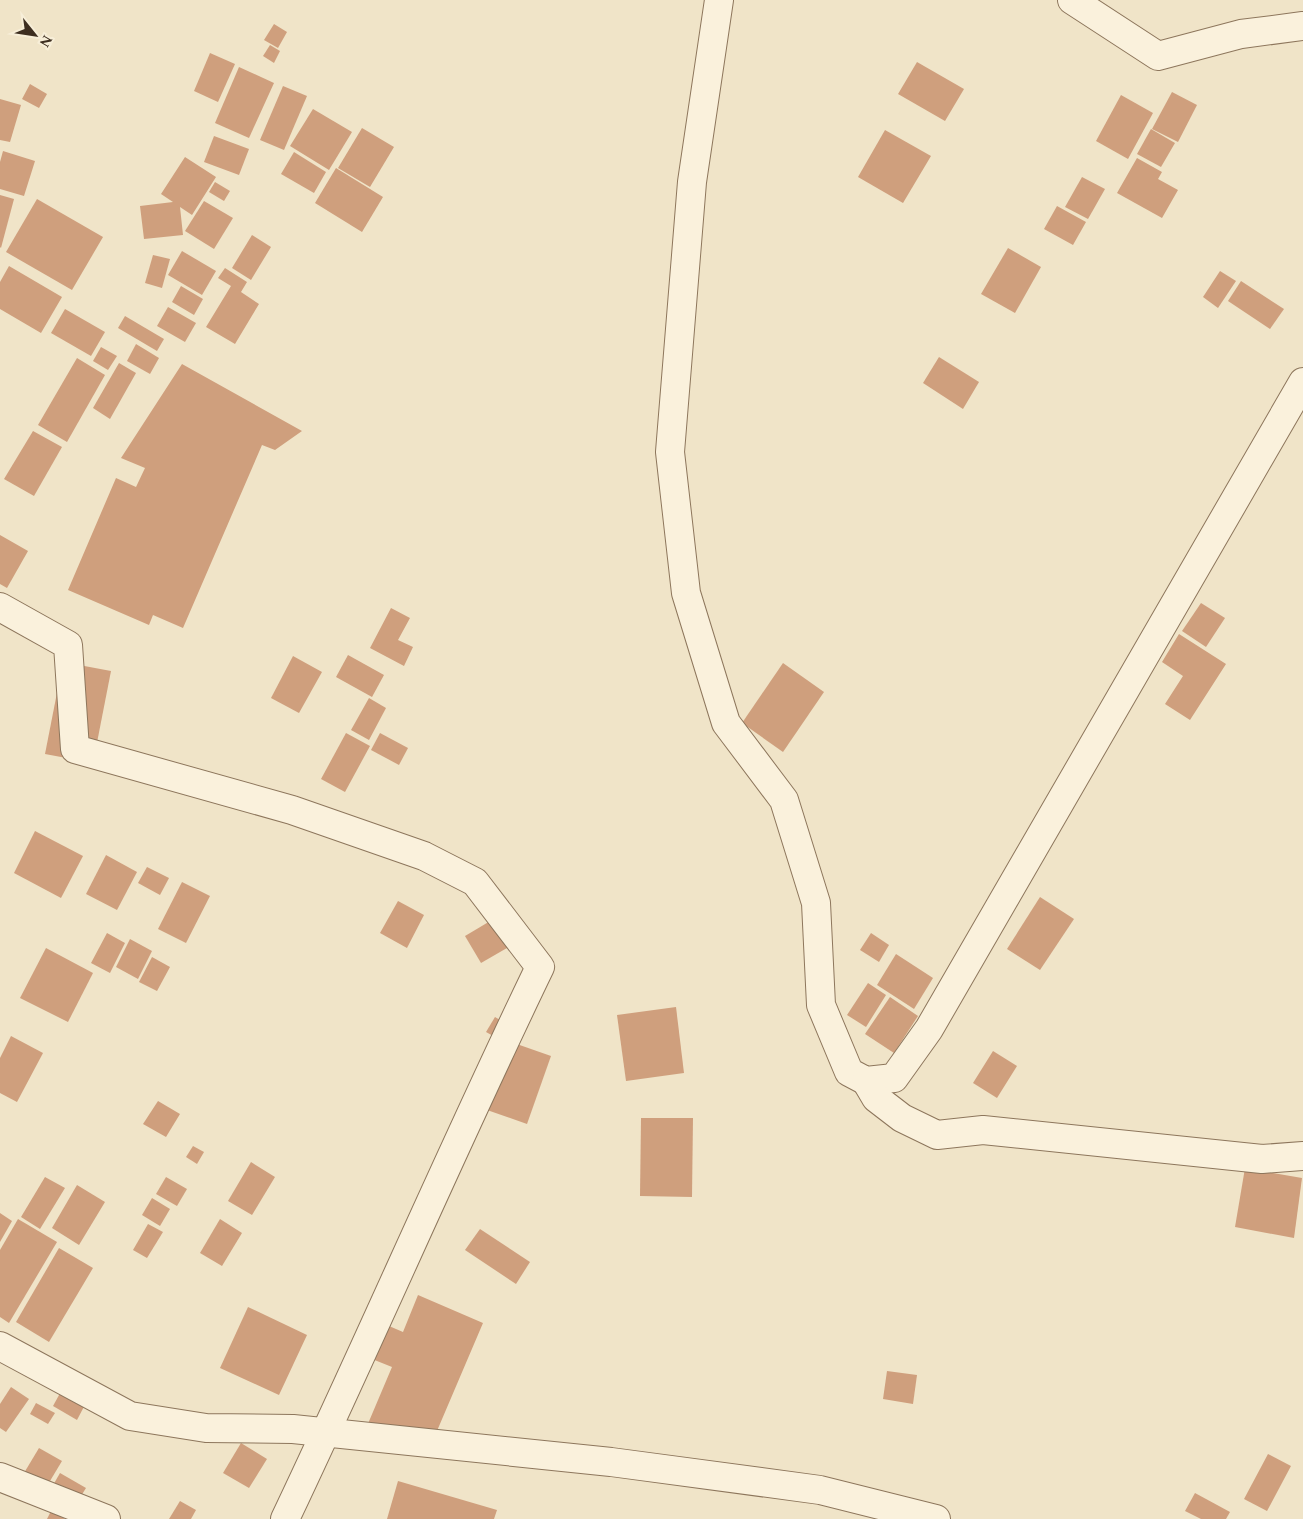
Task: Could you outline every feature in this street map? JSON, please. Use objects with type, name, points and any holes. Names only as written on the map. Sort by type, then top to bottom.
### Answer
[{"type":"street","points":[[719,0],[692,182],[670,452],[686,593],[726,723],[784,800],[816,902],[821,1005],[849,1072],[866,1082],[876,1098],[902,1118],[937,1136],[983,1130],[1262,1159],[1303,1156]]},
{"type":"street","points":[[1072,0],[1158,56],[1241,34],[1303,26]]},
{"type":"street","points":[[866,1082],[894,1078],[929,1029],[1303,382]]},
{"type":"street","points":[[0,607],[68,645],[75,750],[292,810],[424,856],[476,882],[540,967],[483,1085],[285,1519]]},
{"type":"street","points":[[0,1346],[130,1416],[206,1428],[293,1429],[612,1462],[820,1490],[936,1519]]},
{"type":"street","points":[[0,1478],[106,1519]]},
{"type":"building","points":[[274,24],[287,32],[278,48],[264,40]]},
{"type":"building","points":[[270,45],[280,51],[274,63],[263,56]]},
{"type":"building","points":[[210,53],[235,64],[218,102],[194,91]]},
{"type":"building","points":[[917,62],[964,89],[945,121],[898,94]]},
{"type":"building","points":[[239,67],[274,83],[249,138],[215,123]]},
{"type":"building","points":[[30,84],[47,94],[39,108],[22,99]]},
{"type":"building","points":[[283,86],[307,96],[284,150],[260,140]]},
{"type":"building","points":[[1172,92],[1197,105],[1178,142],[1152,129]]},
{"type":"building","points":[[1121,95],[1153,113],[1128,159],[1096,141]]},
{"type":"building","points":[[0,99],[21,105],[10,142],[0,140]]},
{"type":"building","points":[[313,109],[352,132],[329,170],[290,146]]},
{"type":"building","points":[[362,128],[394,147],[370,187],[338,168]]},
{"type":"building","points":[[1151,129],[1175,143],[1161,167],[1137,154]]},
{"type":"building","points":[[885,130],[931,156],[903,203],[858,177]]},
{"type":"building","points":[[214,136],[249,149],[239,175],[204,162]]},
{"type":"building","points":[[3,151],[35,161],[24,196],[0,189],[0,162]]},
{"type":"building","points":[[294,152],[326,172],[314,193],[281,174]]},
{"type":"building","points":[[185,157],[216,177],[192,215],[180,207],[183,235],[144,239],[140,206],[173,202],[161,194]]},
{"type":"building","points":[[1137,158],[1162,172],[1158,179],[1178,190],[1162,218],[1117,193]]},
{"type":"building","points":[[336,168],[383,197],[362,232],[315,203]]},
{"type":"building","points":[[1082,177],[1105,189],[1088,219],[1065,207]]},
{"type":"building","points":[[215,182],[230,191],[224,201],[209,192]]},
{"type":"building","points":[[0,195],[14,199],[1,248],[0,247]]},
{"type":"building","points":[[37,199],[103,237],[72,290],[6,252]]},
{"type":"building","points":[[204,201],[233,218],[214,249],[185,231]]},
{"type":"building","points":[[1057,206],[1086,222],[1073,245],[1044,229]]},
{"type":"building","points":[[252,235],[271,247],[251,280],[232,268]]},
{"type":"building","points":[[1008,248],[1041,267],[1015,313],[981,294]]},
{"type":"building","points":[[182,251],[216,271],[202,295],[168,275]]},
{"type":"building","points":[[153,255],[170,259],[162,288],[145,283]]},
{"type":"building","points":[[9,266],[62,297],[41,333],[0,309],[0,282]]},
{"type":"building","points":[[225,268],[247,282],[241,292],[259,304],[235,344],[206,327],[231,286],[218,278]]},
{"type":"building","points":[[1220,271],[1236,281],[1218,308],[1203,297]]},
{"type":"building","points":[[1241,281],[1284,309],[1270,329],[1228,301]]},
{"type":"building","points":[[181,286],[203,299],[194,315],[172,302]]},
{"type":"building","points":[[168,307],[196,323],[185,342],[157,326]]},
{"type":"building","points":[[65,309],[105,332],[91,356],[51,333]]},
{"type":"building","points":[[125,316],[164,339],[157,351],[118,328]]},
{"type":"building","points":[[136,344],[159,358],[150,374],[127,361]]},
{"type":"building","points":[[101,347],[117,356],[108,370],[93,361]]},
{"type":"building","points":[[939,357],[979,382],[963,409],[923,383]]},
{"type":"building","points":[[77,358],[105,375],[67,442],[38,425]]},
{"type":"building","points":[[119,363],[136,373],[110,419],[93,408]]},
{"type":"building","points":[[182,364],[302,431],[275,450],[262,445],[183,628],[153,615],[149,625],[68,590],[116,478],[136,487],[145,468],[121,458]]},
{"type":"building","points":[[33,431],[62,447],[34,496],[4,479]]},
{"type":"building","points":[[0,535],[28,551],[7,588],[0,584]]},
{"type":"building","points":[[1201,603],[1225,618],[1206,647],[1182,631]]},
{"type":"building","points":[[391,608],[410,618],[398,640],[413,647],[404,666],[370,648]]},
{"type":"building","points":[[1179,634],[1226,664],[1190,720],[1165,704],[1183,676],[1162,662]]},
{"type":"building","points":[[348,655],[384,675],[372,697],[336,677]]},
{"type":"building","points":[[293,656],[322,672],[299,713],[271,698]]},
{"type":"building","points":[[63,662],[111,671],[93,763],[45,754]]},
{"type":"building","points":[[783,663],[824,692],[783,752],[742,723]]},
{"type":"building","points":[[369,698],[386,708],[369,740],[351,730]]},
{"type":"building","points":[[346,733],[370,746],[345,792],[321,779]]},
{"type":"building","points":[[380,733],[408,748],[399,765],[371,750]]},
{"type":"building","points":[[35,831],[83,856],[61,898],[14,873]]},
{"type":"building","points":[[106,855],[137,872],[117,910],[86,894]]},
{"type":"building","points":[[147,867],[169,878],[160,895],[138,883]]},
{"type":"building","points":[[182,882],[210,896],[186,943],[158,929]]},
{"type":"building","points":[[1040,897],[1074,919],[1040,970],[1007,949]]},
{"type":"building","points":[[398,901],[424,915],[407,948],[380,933]]},
{"type":"building","points":[[497,917],[514,944],[481,963],[465,936]]},
{"type":"building","points":[[107,933],[125,943],[110,973],[91,963]]},
{"type":"building","points":[[871,933],[889,945],[879,962],[860,950]]},
{"type":"building","points":[[130,939],[152,951],[138,979],[116,967]]},
{"type":"building","points":[[46,948],[93,973],[68,1022],[20,998]]},
{"type":"building","points":[[896,954],[933,978],[914,1009],[877,985]]},
{"type":"building","points":[[152,957],[170,967],[157,991],[139,982]]},
{"type":"building","points":[[868,983],[886,995],[866,1027],[847,1015]]},
{"type":"building","points":[[890,997],[918,1016],[894,1053],[865,1034]]},
{"type":"building","points":[[676,1007],[684,1073],[626,1081],[617,1015]]},
{"type":"building","points":[[495,1017],[514,1028],[506,1043],[486,1032]]},
{"type":"building","points":[[11,1036],[43,1053],[17,1102],[0,1093],[0,1058]]},
{"type":"building","points":[[511,1042],[551,1056],[527,1124],[487,1110]]},
{"type":"building","points":[[993,1051],[1017,1066],[997,1098],[973,1083]]},
{"type":"building","points":[[158,1101],[180,1114],[166,1137],[143,1124]]},
{"type":"building","points":[[641,1118],[693,1118],[692,1197],[640,1196]]},
{"type":"building","points":[[193,1146],[204,1152],[197,1164],[186,1157]]},
{"type":"building","points":[[251,1162],[275,1177],[252,1215],[228,1201]]},
{"type":"building","points":[[1245,1168],[1302,1178],[1294,1238],[1235,1227]]},
{"type":"building","points":[[45,1177],[65,1188],[40,1229],[21,1217]]},
{"type":"building","points":[[166,1177],[187,1189],[177,1206],[156,1194]]},
{"type":"building","points":[[77,1185],[105,1202],[79,1245],[52,1228]]},
{"type":"building","points":[[152,1198],[170,1209],[160,1226],[142,1215]]},
{"type":"building","points":[[0,1213],[12,1221],[0,1242]]},
{"type":"building","points":[[18,1219],[57,1242],[9,1323],[0,1317],[0,1250]]},
{"type":"building","points":[[220,1219],[242,1233],[222,1266],[200,1253]]},
{"type":"building","points":[[148,1224],[163,1232],[147,1258],[133,1250]]},
{"type":"building","points":[[480,1229],[530,1262],[516,1284],[465,1250]]},
{"type":"building","points":[[59,1248],[93,1268],[49,1342],[16,1322]]},
{"type":"building","points":[[418,1295],[483,1323],[428,1452],[367,1426],[392,1367],[367,1357],[382,1323],[403,1332]]},
{"type":"building","points":[[248,1307],[307,1335],[279,1395],[220,1368]]},
{"type":"building","points":[[887,1371],[917,1375],[913,1404],[883,1399]]},
{"type":"building","points":[[64,1386],[88,1399],[77,1420],[53,1406]]},
{"type":"building","points":[[11,1387],[29,1399],[6,1432],[0,1428],[0,1404]]},
{"type":"building","points":[[36,1403],[55,1413],[48,1424],[30,1414]]},
{"type":"building","points":[[241,1443],[267,1459],[249,1488],[223,1473]]},
{"type":"building","points":[[39,1448],[62,1461],[41,1496],[18,1483]]},
{"type":"building","points":[[1268,1454],[1291,1466],[1267,1511],[1244,1499]]},
{"type":"building","points":[[60,1473],[86,1488],[73,1509],[48,1494]]},
{"type":"building","points":[[398,1481],[497,1510],[494,1519],[387,1519]]},
{"type":"building","points":[[1195,1493],[1230,1512],[1226,1519],[1201,1519],[1185,1511]]},
{"type":"building","points":[[180,1501],[196,1510],[191,1519],[169,1519]]},
{"type":"building","points":[[51,1511],[65,1519],[47,1519]]}]
